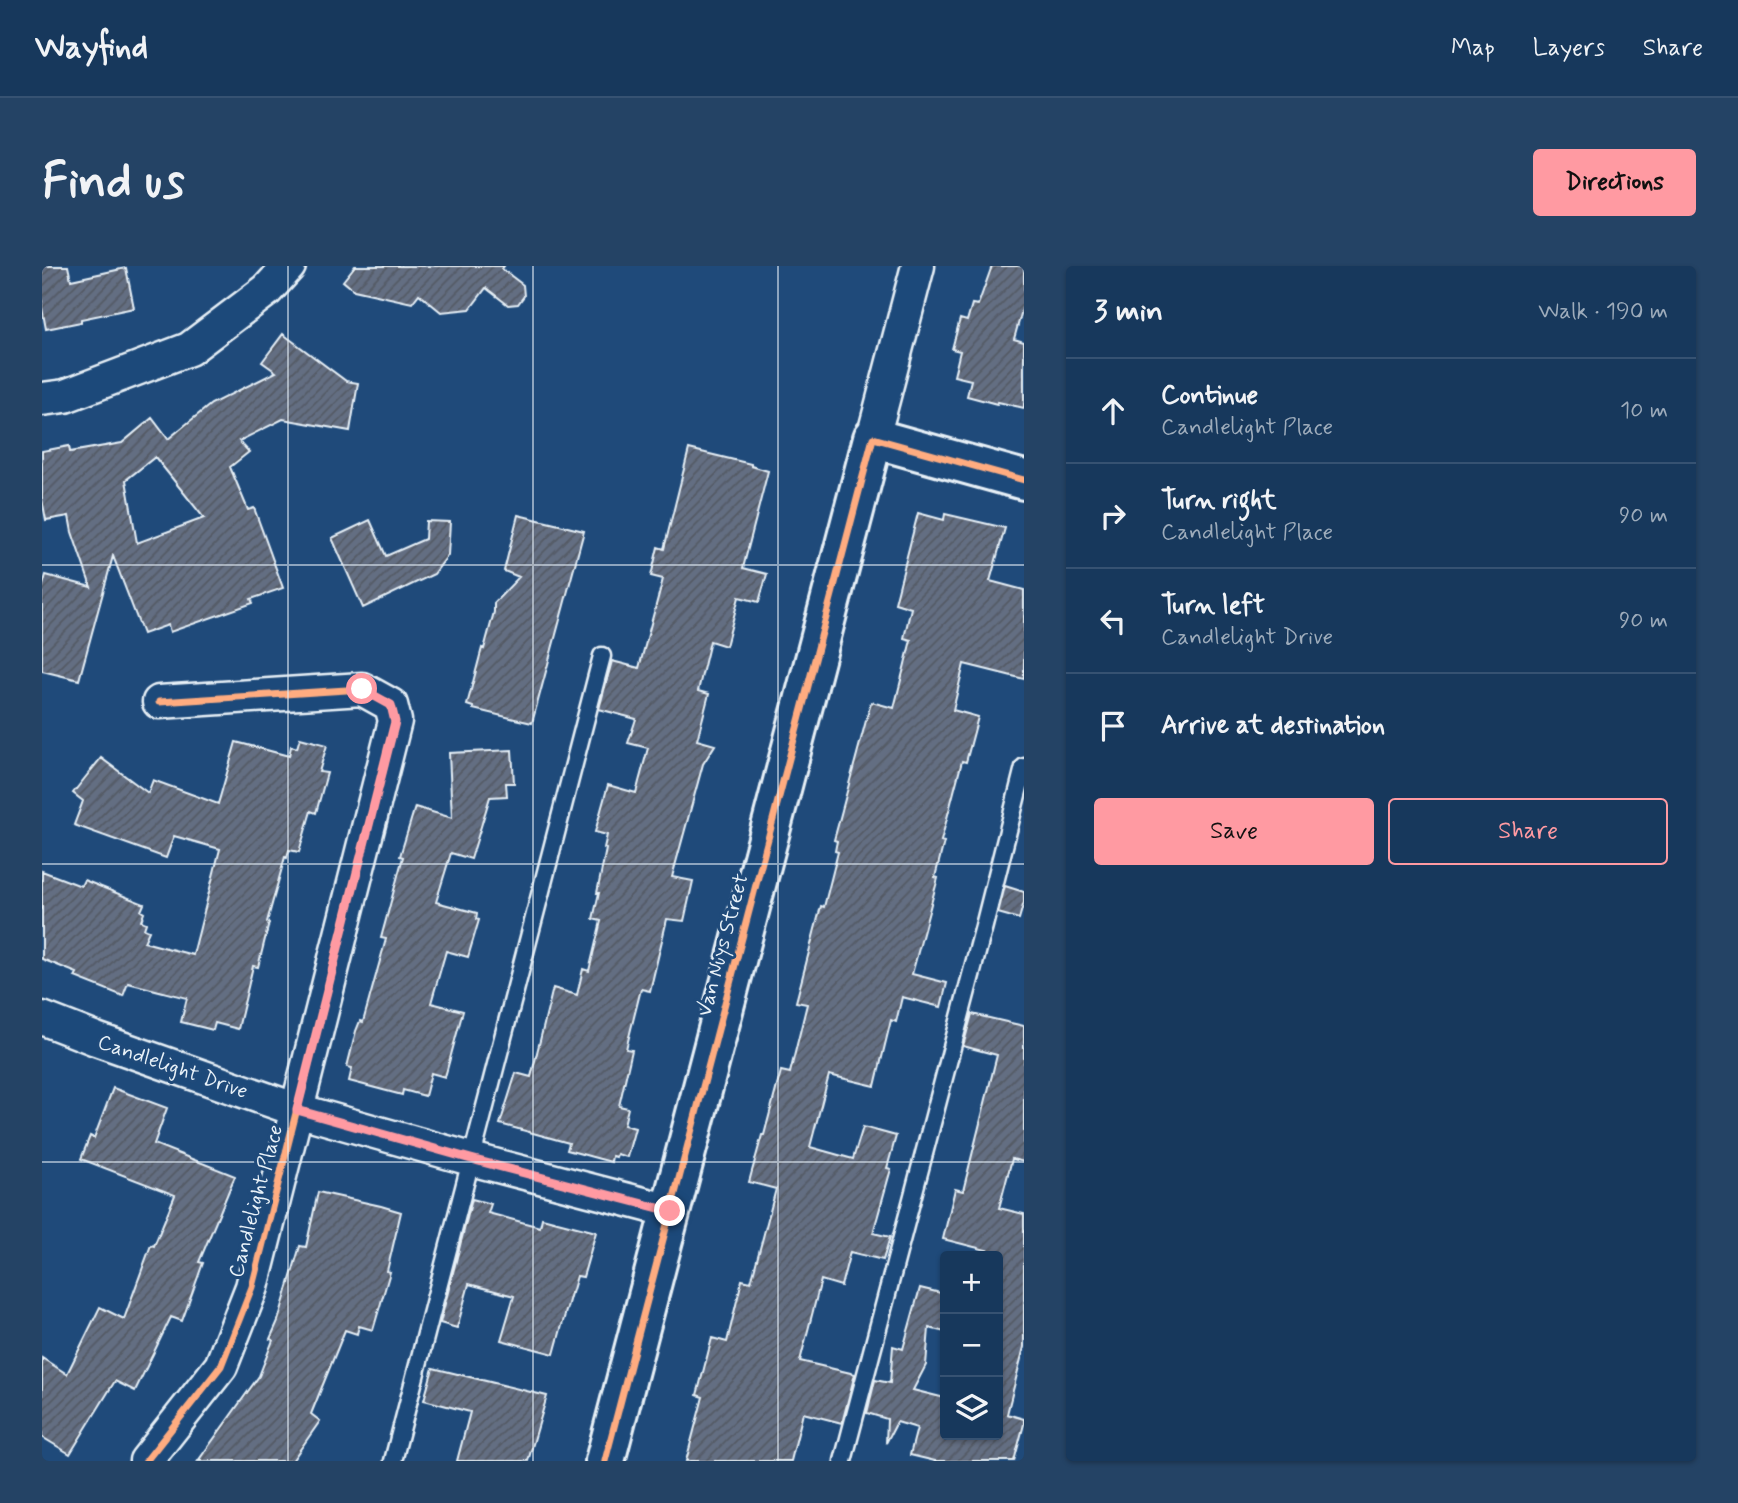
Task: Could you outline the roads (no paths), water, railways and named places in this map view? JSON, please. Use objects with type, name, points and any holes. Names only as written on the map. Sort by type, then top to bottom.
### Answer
[{"type":"street","points":[[42,399],[65,396],[188,349],[267,290],[289,266]]},
{"type":"street","name":"Van Nuys Street","points":[[605,1461],[918,266]]},
{"type":"street","points":[[873,438],[1024,480]]},
{"type":"street","name":"Candlelight Place","points":[[146,1461],[221,1366],[252,1287],[395,722],[391,705],[362,689],[159,702]]},
{"type":"street","name":"Candlelight Drive","points":[[42,1018],[297,1110],[670,1211]]},
{"type":"lane","points":[[393,1461],[602,656]]},
{"type":"lane","points":[[843,1461],[985,926],[1024,767]]}]
